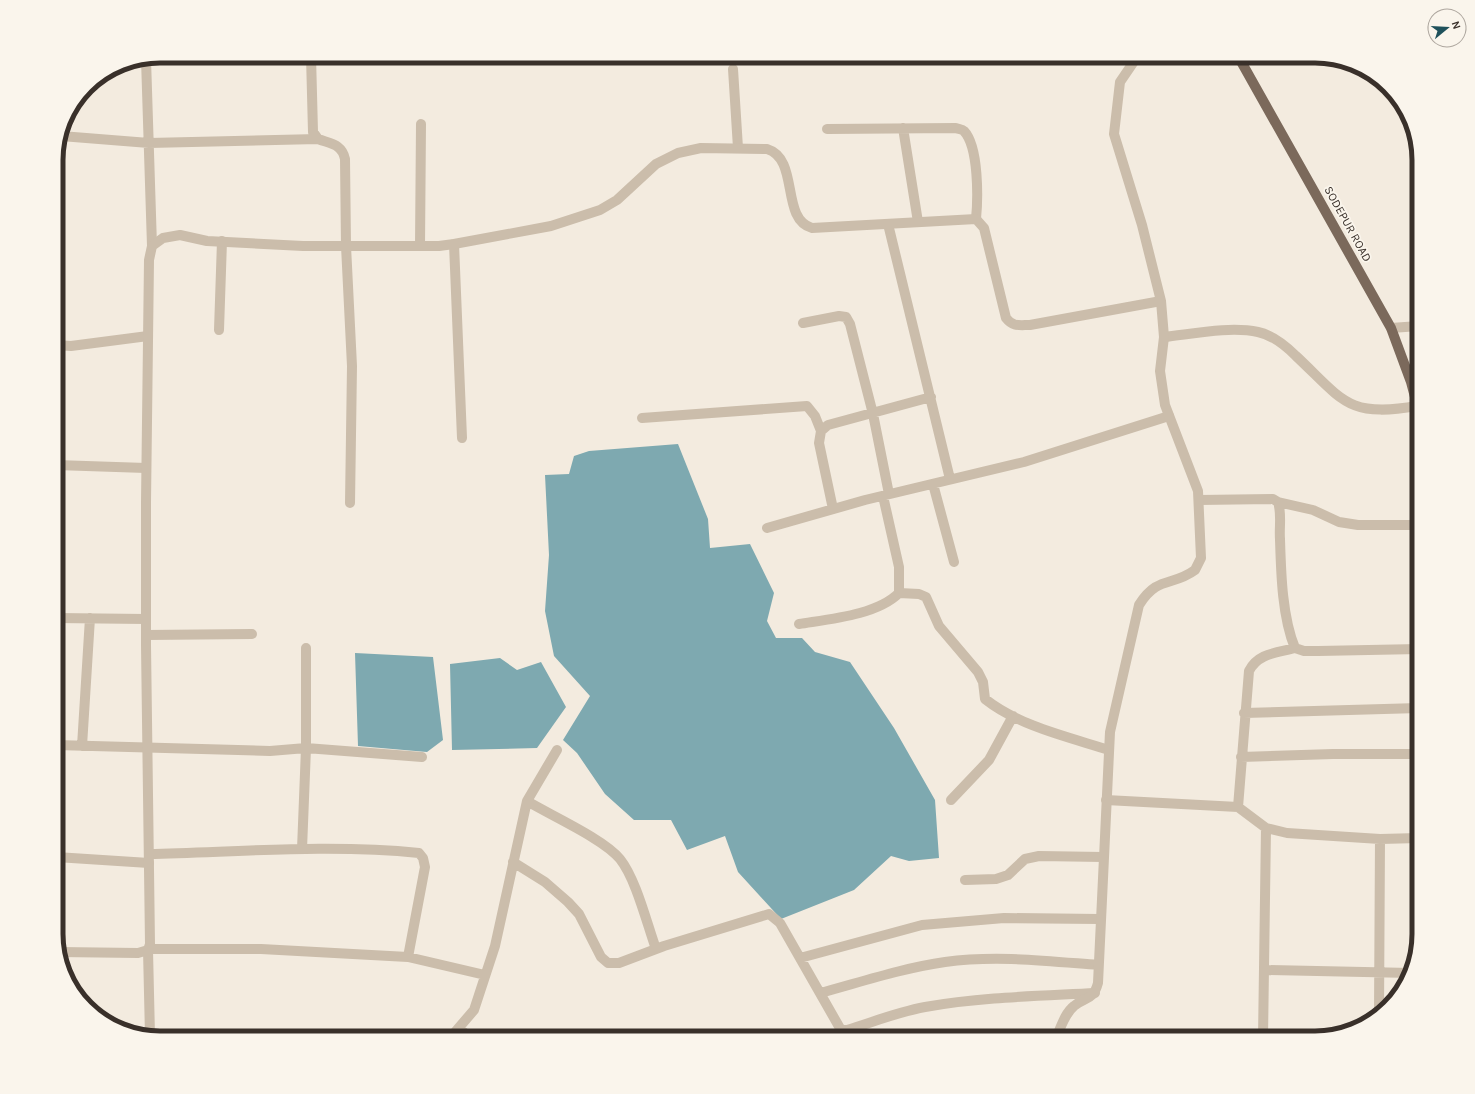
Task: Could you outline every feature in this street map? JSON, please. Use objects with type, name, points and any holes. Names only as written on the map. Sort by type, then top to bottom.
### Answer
[{"type":"main road","name":"SODEPUR ROAD","points":[[1242,63],[1391,328],[1412,386]]},
{"type":"street","points":[[311,63],[313,132],[318,139]]},
{"type":"street","points":[[1059,1031],[1066,1016],[1074,1006],[1088,999],[1095,993],[1098,983],[1110,732],[1139,604],[1145,595],[1156,585],[1191,573],[1195,570],[1201,558],[1198,491],[1164,405],[1160,371],[1164,337],[1160,301],[1142,225],[1114,134],[1120,82],[1133,63]]},
{"type":"street","points":[[146,64],[152,246],[149,260],[146,468],[147,747],[151,934],[149,949],[150,1030]]},
{"type":"street","points":[[733,69],[738,148]]},
{"type":"street","points":[[420,246],[421,124]]},
{"type":"street","points":[[903,128],[918,222]]},
{"type":"street","points":[[827,129],[956,128],[963,130],[968,140],[975,165],[979,195],[976,219],[984,228],[1006,318],[1010,324],[1016,326],[1030,325],[1160,301]]},
{"type":"street","points":[[66,136],[148,143],[318,139],[340,147],[344,152],[346,246],[352,366],[350,503]]},
{"type":"street","points":[[152,246],[163,238],[180,235],[207,240],[303,246],[420,246],[454,244],[551,226],[600,210],[617,200],[656,164],[678,153],[700,148],[766,149],[774,151],[784,166],[796,214],[805,226],[812,228],[976,219]]},
{"type":"street","points":[[888,224],[950,480]]},
{"type":"street","points":[[219,330],[222,241]]},
{"type":"street","points":[[454,244],[462,438]]},
{"type":"street","points":[[799,624],[861,613],[892,600],[899,593],[899,566],[873,414],[850,324],[846,317],[838,316],[803,323]]},
{"type":"street","points":[[1391,328],[1412,326]]},
{"type":"street","points":[[1164,337],[1238,330],[1259,332],[1283,343],[1334,393],[1349,404],[1368,409],[1391,411],[1412,409]]},
{"type":"street","points":[[63,345],[71,346],[148,336]]},
{"type":"street","points":[[821,431],[828,425],[931,397]]},
{"type":"street","points":[[642,418],[807,406],[815,416],[821,431],[819,443],[833,509]]},
{"type":"street","points":[[767,528],[886,495],[1024,462],[1169,416]]},
{"type":"street","points":[[63,465],[146,468]]},
{"type":"street","points":[[933,484],[954,562]]},
{"type":"street","points":[[1199,500],[1273,499],[1278,502],[1313,510],[1339,522],[1358,525],[1412,525]]},
{"type":"street","points":[[1278,502],[1280,511],[1280,539],[1285,608],[1291,638],[1295,648]]},
{"type":"street","points":[[899,593],[919,594],[926,597],[939,626],[978,672],[983,682],[985,699],[993,706],[1013,716],[1061,735],[1109,750]]},
{"type":"street","points":[[63,618],[146,619]]},
{"type":"street","points":[[82,746],[90,618]]},
{"type":"street","points":[[146,635],[252,634]]},
{"type":"street","points":[[302,849],[306,748],[306,648]]},
{"type":"street","points":[[1238,807],[1244,713],[1249,671],[1254,661],[1264,656],[1295,648],[1304,651],[1412,649]]},
{"type":"street","points":[[1244,713],[1412,708]]},
{"type":"street","points":[[951,800],[989,760],[1013,716]]},
{"type":"street","points":[[63,745],[270,751],[306,748],[422,757]]},
{"type":"street","points":[[456,1031],[474,1010],[495,946],[527,801],[557,750]]},
{"type":"street","points":[[1241,757],[1333,754],[1412,754]]},
{"type":"street","points":[[1106,800],[1238,807],[1266,828],[1287,833],[1380,838],[1412,838]]},
{"type":"street","points":[[527,801],[604,845],[620,859],[631,880],[656,949]]},
{"type":"street","points":[[1263,1031],[1266,828]]},
{"type":"street","points":[[1379,1007],[1380,838]]},
{"type":"street","points":[[63,857],[149,858],[302,849],[419,853],[423,858],[425,867],[408,958]]},
{"type":"street","points":[[965,880],[996,879],[1008,875],[1025,859],[1039,856],[1103,857]]},
{"type":"street","points":[[513,862],[545,882],[568,902],[579,914],[601,957],[608,963],[620,963],[656,949],[769,914],[780,923],[841,1030],[847,1030],[882,1017],[926,1007],[1015,997],[1095,993]]},
{"type":"street","points":[[800,958],[922,925],[1004,918],[1100,919]]},
{"type":"street","points":[[65,952],[138,953],[149,949],[261,948],[408,958],[485,975]]},
{"type":"street","points":[[820,993],[945,962],[1019,959],[1098,965]]},
{"type":"street","points":[[1264,970],[1404,973]]},
{"type":"street","points":[[459,1028],[462,1031]]},
{"type":"water","points":[[678,444],[708,519],[710,548],[750,544],[774,593],[767,621],[776,638],[802,638],[815,652],[850,662],[894,728],[935,800],[939,858],[909,861],[891,856],[854,890],[781,919],[738,872],[725,836],[687,850],[671,820],[634,820],[605,794],[577,753],[563,740],[590,696],[554,656],[545,611],[549,555],[545,475],[569,474],[574,456],[589,451]]},
{"type":"water","points":[[355,653],[433,657],[443,740],[427,752],[358,746]]},
{"type":"water","points":[[500,658],[517,670],[541,662],[566,707],[537,748],[452,750],[450,664]]}]
